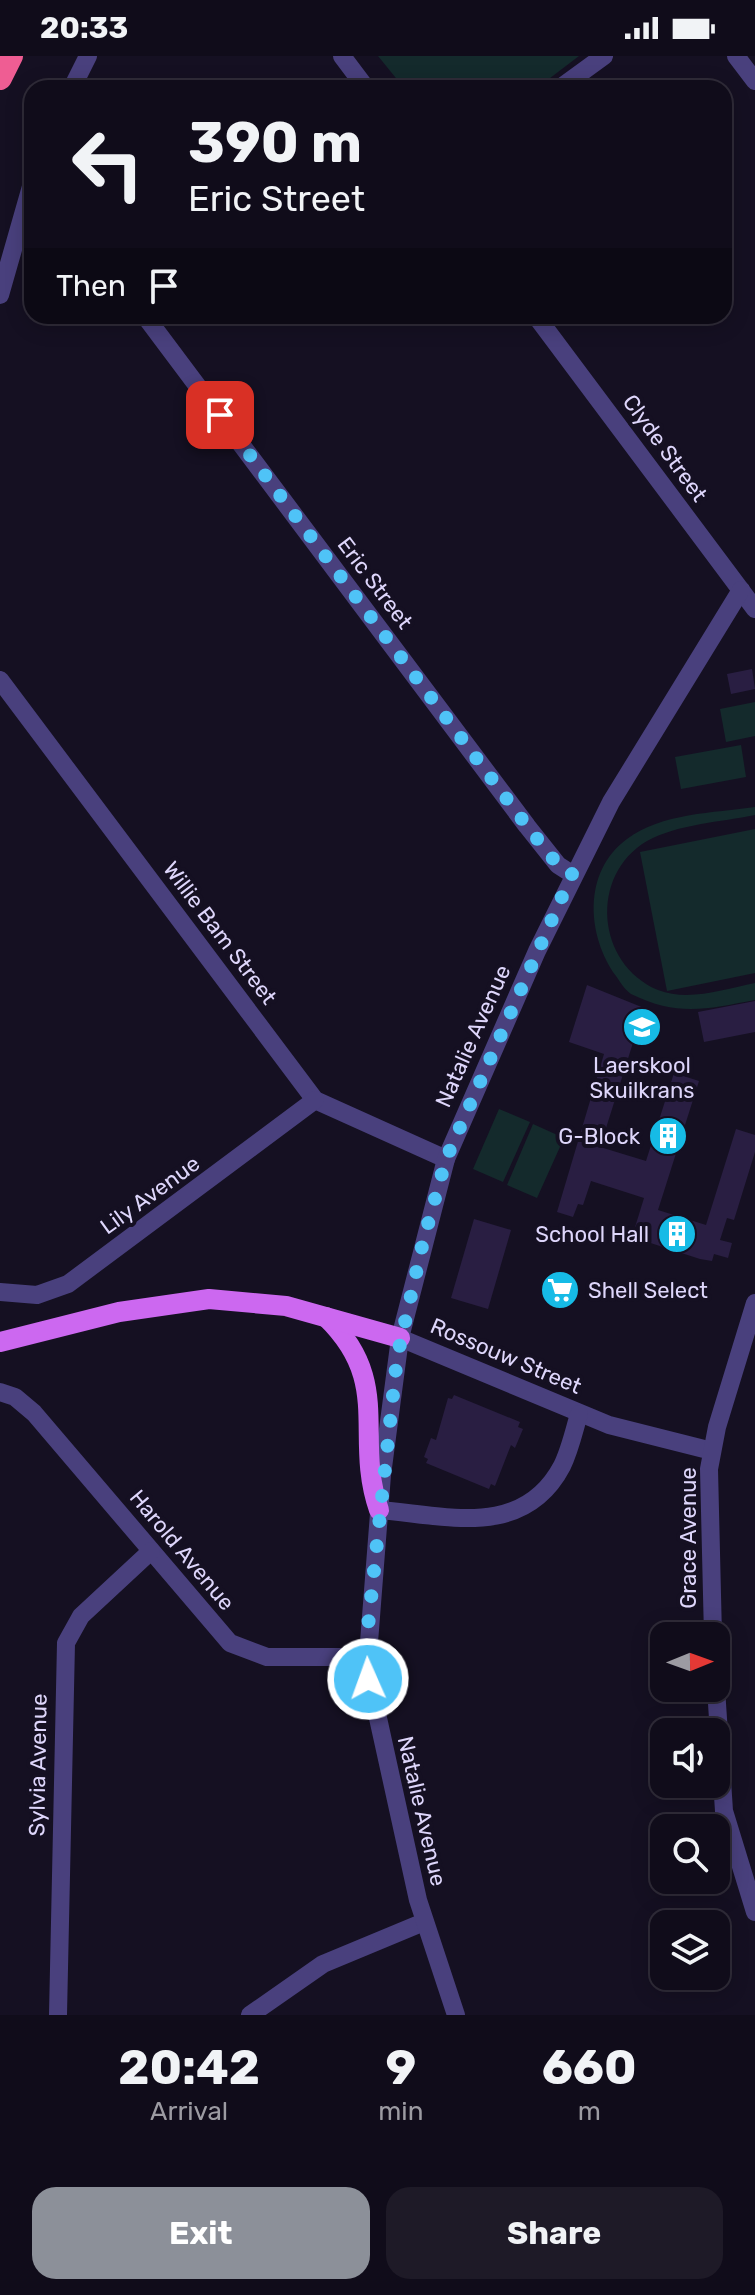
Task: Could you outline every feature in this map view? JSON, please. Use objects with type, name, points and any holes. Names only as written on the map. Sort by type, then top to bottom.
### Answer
[{"type":"highway","points":[[0,78],[11,56]]},
{"type":"main road","name":"Rossouw Street","points":[[0,1342],[154,1305],[209,1299],[260,1301],[400,1338]]},
{"type":"main road","points":[[325,1317],[357,1354],[364,1373],[370,1403],[373,1493],[379,1510]]},
{"type":"main road","name":"Rossouw Street","points":[[0,1329],[44,1329]]},
{"type":"street","points":[[76,80],[88,56]]},
{"type":"street","points":[[342,56],[360,80]]},
{"type":"street","points":[[571,80],[604,56]]},
{"type":"street","points":[[736,56],[755,81]]},
{"type":"street","points":[[0,295],[24,211]]},
{"type":"street","name":"Eric Street","points":[[151,324],[527,826],[558,865],[572,874]]},
{"type":"street","name":"Clyde Street","points":[[542,324],[755,609]]},
{"type":"street","name":"Natalie Avenue","points":[[456,2015],[424,1922],[389,1775],[366,1657],[379,1510],[400,1338],[446,1159],[572,874],[617,791],[741,590]]},
{"type":"street","name":"Willie Bam Street","points":[[0,680],[315,1100],[446,1159]]},
{"type":"street","name":"Lily Avenue","points":[[0,1292],[37,1295],[68,1284],[315,1100]]},
{"type":"street","name":"Grace Avenue","points":[[712,1622],[707,1494],[712,1451],[755,1303]]},
{"type":"street","name":"Rossouw Street","points":[[400,1338],[633,1434],[712,1451]]},
{"type":"street","name":"Harold Avenue","points":[[0,1392],[15,1397],[34,1413],[222,1635],[241,1649],[274,1658],[366,1657]]},
{"type":"street","points":[[379,1510],[476,1520],[517,1509],[558,1473],[579,1414]]},
{"type":"street","name":"Sylvia Avenue","points":[[58,2015],[64,1649],[70,1631],[81,1616],[151,1551]]},
{"type":"street","points":[[717,1702],[724,1811],[755,1912]]},
{"type":"street","points":[[250,2015],[323,1964],[424,1922]]},
{"type":"green space","points":[[378,56],[579,56],[548,80],[398,80]]},
{"type":"green space","points":[[755,702],[755,736],[726,742],[720,709]]},
{"type":"green space","points":[[741,745],[746,777],[681,789],[675,757]]},
{"type":"green space","points":[[755,807],[755,815],[686,827],[647,841],[628,856],[616,875],[609,896],[608,918],[612,940],[622,961],[637,978],[658,990],[694,995],[755,983],[755,1000],[693,1009],[663,1006],[631,994],[606,960],[595,924],[596,886],[612,853],[627,839],[656,824],[688,816]]},
{"type":"green space","points":[[755,829],[755,973],[667,991],[640,852]]},
{"type":"green space","points":[[499,1109],[530,1122],[503,1182],[473,1169]]},
{"type":"green space","points":[[533,1124],[564,1138],[537,1198],[507,1185]]},
{"type":"building","points":[[752,669],[755,689],[731,694],[727,674]]},
{"type":"building","points":[[587,985],[644,1008],[600,1147],[646,1161],[674,1073],[699,1081],[658,1210],[706,1225],[736,1129],[755,1135],[755,1152],[734,1220],[727,1218],[720,1240],[732,1243],[728,1258],[714,1254],[712,1261],[700,1259],[632,1237],[644,1198],[591,1181],[583,1205],[578,1204],[573,1217],[557,1212],[604,1054],[569,1042]]},
{"type":"building","points":[[755,1001],[755,1032],[704,1042],[698,1012]]},
{"type":"building","points":[[474,1219],[511,1230],[488,1309],[451,1298]]},
{"type":"building","points":[[454,1395],[520,1422],[518,1427],[523,1429],[515,1448],[511,1445],[495,1486],[491,1484],[489,1489],[426,1463],[428,1459],[424,1457],[431,1438],[436,1440],[448,1398],[452,1399]]},
{"type":"place","name":"Laerskool Skuilkrans","points":[[642,1027]]},
{"type":"place","name":"G-Block","points":[[668,1136]]},
{"type":"place","name":"School Hall","points":[[677,1234]]},
{"type":"place","name":"Shell Select","points":[[560,1290]]},
{"type":"route","points":[[220,415],[527,826],[558,865],[572,874],[446,1159],[415,1271],[400,1338],[386,1440],[366,1645],[368,1679]]}]
